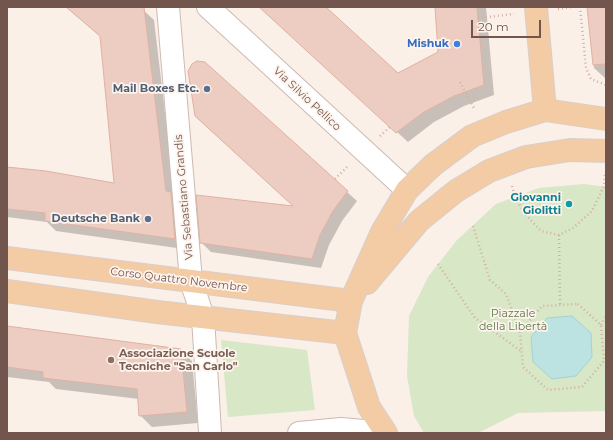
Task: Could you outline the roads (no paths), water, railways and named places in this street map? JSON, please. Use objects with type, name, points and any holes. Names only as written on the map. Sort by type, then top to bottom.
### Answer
[{"type":"main road","points":[[536,7],[545,110]]},
{"type":"main road","points":[[385,433],[369,407],[344,333],[351,301],[382,232],[407,190],[433,165],[472,136],[506,122],[545,110],[606,119]]},
{"type":"main road","points":[[351,301],[419,221],[456,191],[489,171],[526,157],[570,150],[606,151]]},
{"type":"main road","name":"Corso Quattro Novembre","points":[[7,258],[351,301]]},
{"type":"main road","points":[[7,291],[202,317],[344,333]]},
{"type":"street","name":"Via Sebastiano Grandis","points":[[168,7],[191,281],[202,317],[210,433]]},
{"type":"street","name":"Via Silvio Pellico","points":[[208,7],[407,190]]},
{"type":"street","points":[[299,433],[341,429],[385,433]]},
{"type":"water","points":[[572,316],[591,333],[592,357],[576,376],[552,379],[533,362],[531,337],[547,318]]},
{"type":"place","name":"Mishuk","points":[[457,44]]},
{"type":"place","name":"Mail Boxes Etc.","points":[[207,89]]},
{"type":"place","name":"Giovanni Giolitti","points":[[569,204]]},
{"type":"place","name":"Deutsche Bank","points":[[148,219]]},
{"type":"place","name":"Associazione Scuole Tecniche \"San Carlo\"","points":[[111,360]]},
{"type":"park label","name":"Piazzale della Libertà","points":[[513,320]]}]
